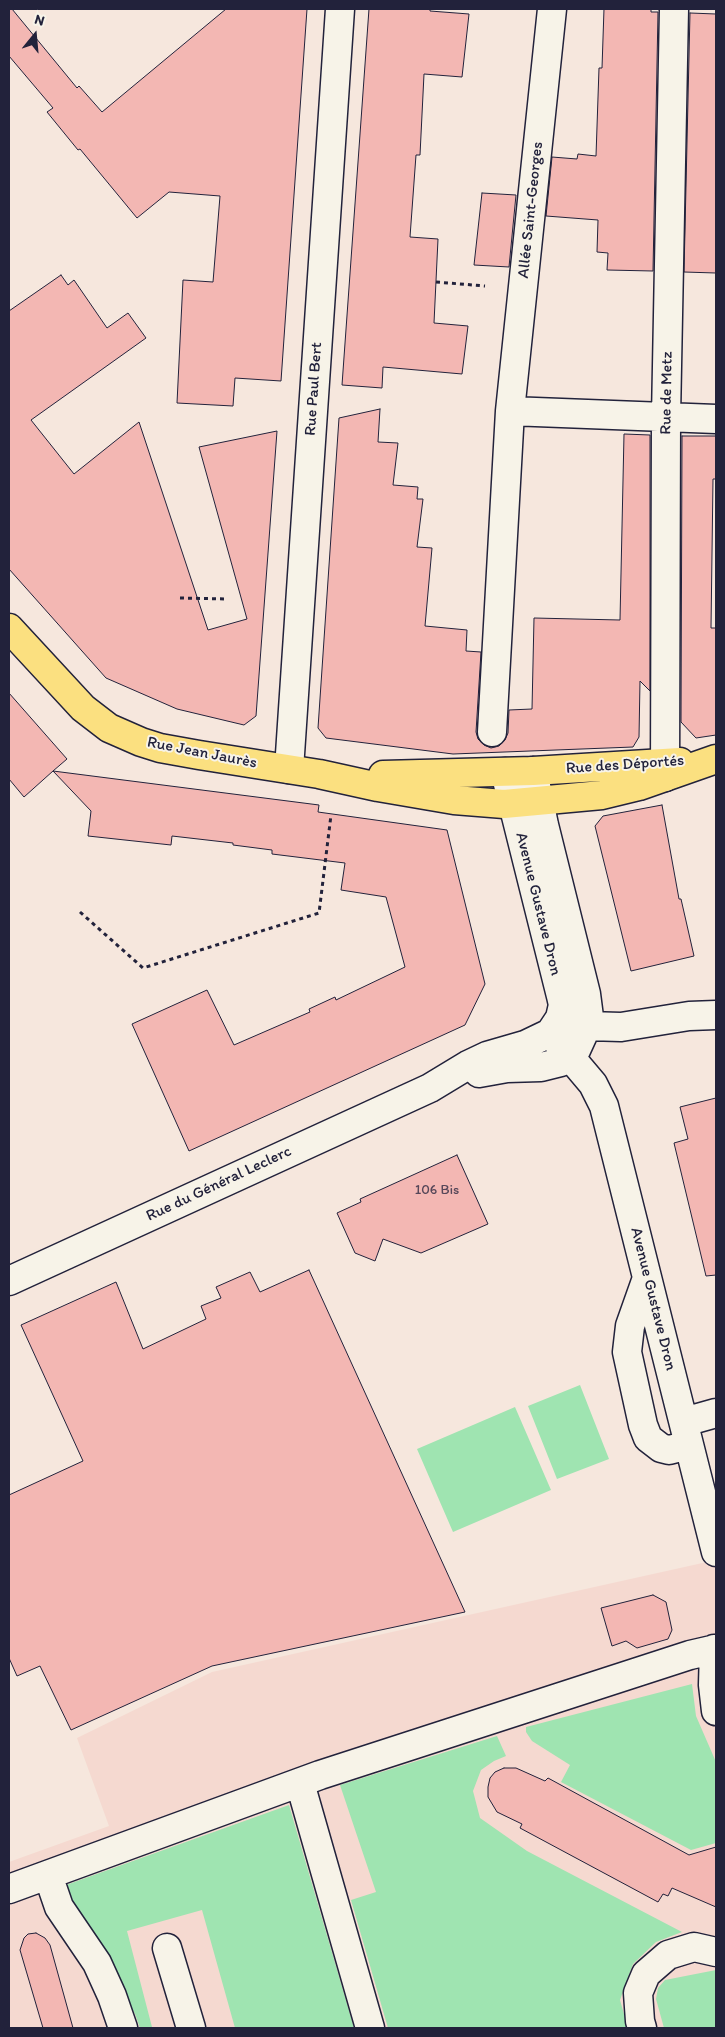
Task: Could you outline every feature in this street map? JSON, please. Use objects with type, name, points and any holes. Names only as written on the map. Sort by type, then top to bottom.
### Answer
[{"type":"main road","name":"Rue Jean Jaurès","points":[[9,628],[83,708],[109,728],[126,737],[160,748],[319,774],[378,787],[454,800],[513,804],[540,802]]},
{"type":"main road","name":"Rue des Déportés","points":[[533,771],[665,770],[716,759]]},
{"type":"main road","name":"Rue des Déportés","points":[[540,802],[602,795],[639,786],[665,770]]},
{"type":"main road","name":"Rue Jean Jaurès","points":[[319,774],[425,775],[533,771]]},
{"type":"street","name":"Rue Paul Bert","points":[[289,769],[340,9]]},
{"type":"street","name":"Allée Saint-Georges","points":[[492,732],[510,411],[552,9]]},
{"type":"street","name":"Rue de Metz","points":[[665,770],[666,417],[674,9]]},
{"type":"street","points":[[510,411],[716,419]]},
{"type":"street","name":"Avenue Gustave Dron","points":[[533,771],[586,994],[589,1016],[581,1042],[569,1056]]},
{"type":"street","name":"Avenue Gustave Dron","points":[[505,772],[563,1005],[555,1026],[569,1056],[593,1084],[604,1106],[716,1552]]},
{"type":"street","points":[[555,1026],[621,1028],[689,1016],[716,1015]]},
{"type":"street","name":"Rue du Général Leclerc","points":[[9,1281],[430,1088],[487,1056],[525,1045],[555,1026]]},
{"type":"street","name":"Rue du Général Leclerc","points":[[430,1088],[497,1070],[554,1065],[569,1056]]},
{"type":"street","points":[[647,1278],[630,1326],[627,1352],[643,1425],[648,1438],[661,1448],[668,1450],[686,1434],[716,1413]]},
{"type":"street","points":[[9,1890],[300,1782],[690,1655],[715,1649],[713,1685],[716,1711]]},
{"type":"street","points":[[300,1782],[370,2028]]},
{"type":"street","points":[[48,1875],[59,1907],[97,1963],[112,1996],[122,2028]]},
{"type":"street","points":[[642,2028],[638,1993],[646,1974],[668,1955],[694,1947],[716,1952]]},
{"type":"street","points":[[167,1948],[191,2028]]},
{"type":"path","points":[[436,282],[485,286]]},
{"type":"path","points":[[180,598],[226,599]]},
{"type":"path","points":[[80,912],[143,968],[319,913],[331,814]]},
{"type":"shaded area","points":[[716,1560],[716,2028],[9,2028],[9,1862],[109,1826],[77,1738],[212,1672]]},
{"type":"green space","points":[[580,1385],[609,1459],[557,1479],[528,1406]]},
{"type":"green space","points":[[515,1407],[551,1490],[453,1532],[417,1449]]},
{"type":"green space","points":[[692,1684],[696,1716],[716,1762],[716,1843],[691,1850],[561,1782],[570,1765],[532,1741],[526,1732],[526,1727]]},
{"type":"green space","points":[[497,1736],[506,1756],[494,1761],[481,1770],[473,1791],[480,1818],[527,1851],[682,1932],[656,1942],[633,1964],[620,2000],[628,2028],[388,2028],[351,1900],[376,1892],[340,1785]]},
{"type":"green space","points":[[289,1805],[354,2028],[235,2028],[202,1910],[127,1931],[152,2027],[140,2028],[135,2014],[73,1909],[66,1885]]},
{"type":"green space","points":[[716,1970],[716,2028],[664,2028],[656,1999],[658,1988],[665,1980]]},
{"type":"building","points":[[9,9],[12,9],[77,88],[79,86],[102,112],[226,9],[307,9],[281,381],[235,378],[233,406],[177,403],[183,280],[213,282],[220,196],[169,192],[137,218],[47,112],[53,108],[9,56]]},
{"type":"building","points":[[369,9],[430,9],[430,11],[469,14],[462,77],[424,74],[420,155],[416,155],[410,237],[438,239],[434,323],[468,326],[462,374],[383,367],[382,388],[342,385]]},
{"type":"building","points":[[604,9],[651,9],[651,12],[658,12],[653,271],[607,270],[608,253],[597,252],[598,220],[546,216],[552,157],[577,159],[578,154],[596,156],[599,68],[602,68]]},
{"type":"building","points":[[690,13],[716,14],[716,273],[684,272]]},
{"type":"building","points":[[482,193],[516,195],[509,267],[474,265]]},
{"type":"building","points":[[61,275],[68,285],[74,280],[107,328],[128,313],[146,338],[31,420],[74,474],[139,422],[208,630],[247,619],[199,447],[277,431],[256,716],[244,725],[177,709],[106,678],[9,569],[9,311]]},
{"type":"building","points":[[380,409],[378,442],[398,443],[393,485],[418,487],[417,499],[423,499],[417,547],[432,548],[425,626],[467,630],[466,651],[481,652],[476,732],[478,739],[484,745],[491,748],[499,746],[505,740],[508,733],[509,710],[532,709],[534,618],[620,620],[624,434],[650,435],[650,691],[640,681],[639,737],[633,747],[453,754],[326,738],[318,728],[339,418]]},
{"type":"building","points":[[682,436],[716,436],[716,479],[713,479],[711,628],[716,628],[716,735],[696,738],[681,722]]},
{"type":"building","points":[[9,693],[67,759],[24,797],[9,779]]},
{"type":"building","points":[[53,771],[319,805],[318,812],[447,830],[485,984],[465,1025],[189,1151],[132,1024],[207,990],[234,1045],[310,1012],[309,1009],[335,997],[336,1000],[405,967],[386,897],[341,890],[345,863],[272,854],[272,850],[233,845],[233,843],[172,836],[171,845],[88,836],[91,811]]},
{"type":"building","points":[[662,805],[679,899],[681,899],[694,956],[631,971],[595,826],[603,816]]},
{"type":"building","points":[[716,1098],[716,1275],[706,1276],[674,1143],[688,1139],[680,1107]]},
{"type":"building","points":[[457,1155],[488,1224],[421,1253],[383,1239],[375,1261],[355,1253],[337,1213],[361,1202],[360,1199]]},
{"type":"building","points":[[309,1270],[465,1612],[212,1666],[71,1730],[40,1666],[17,1676],[9,1658],[9,1495],[83,1461],[21,1325],[116,1282],[143,1349],[206,1319],[201,1306],[221,1298],[216,1287],[250,1272],[260,1292]]},
{"type":"building","points":[[653,1595],[666,1602],[672,1630],[668,1639],[637,1648],[626,1641],[612,1646],[601,1608]]},
{"type":"building","points":[[504,1768],[516,1768],[545,1781],[548,1778],[689,1855],[716,1847],[716,1907],[672,1888],[668,1896],[663,1894],[658,1902],[520,1828],[522,1824],[497,1812],[488,1797],[490,1778],[495,1772]]},
{"type":"building","points":[[36,1933],[45,1938],[50,1945],[73,2028],[43,2028],[20,1950],[24,1938],[28,1934]]}]
